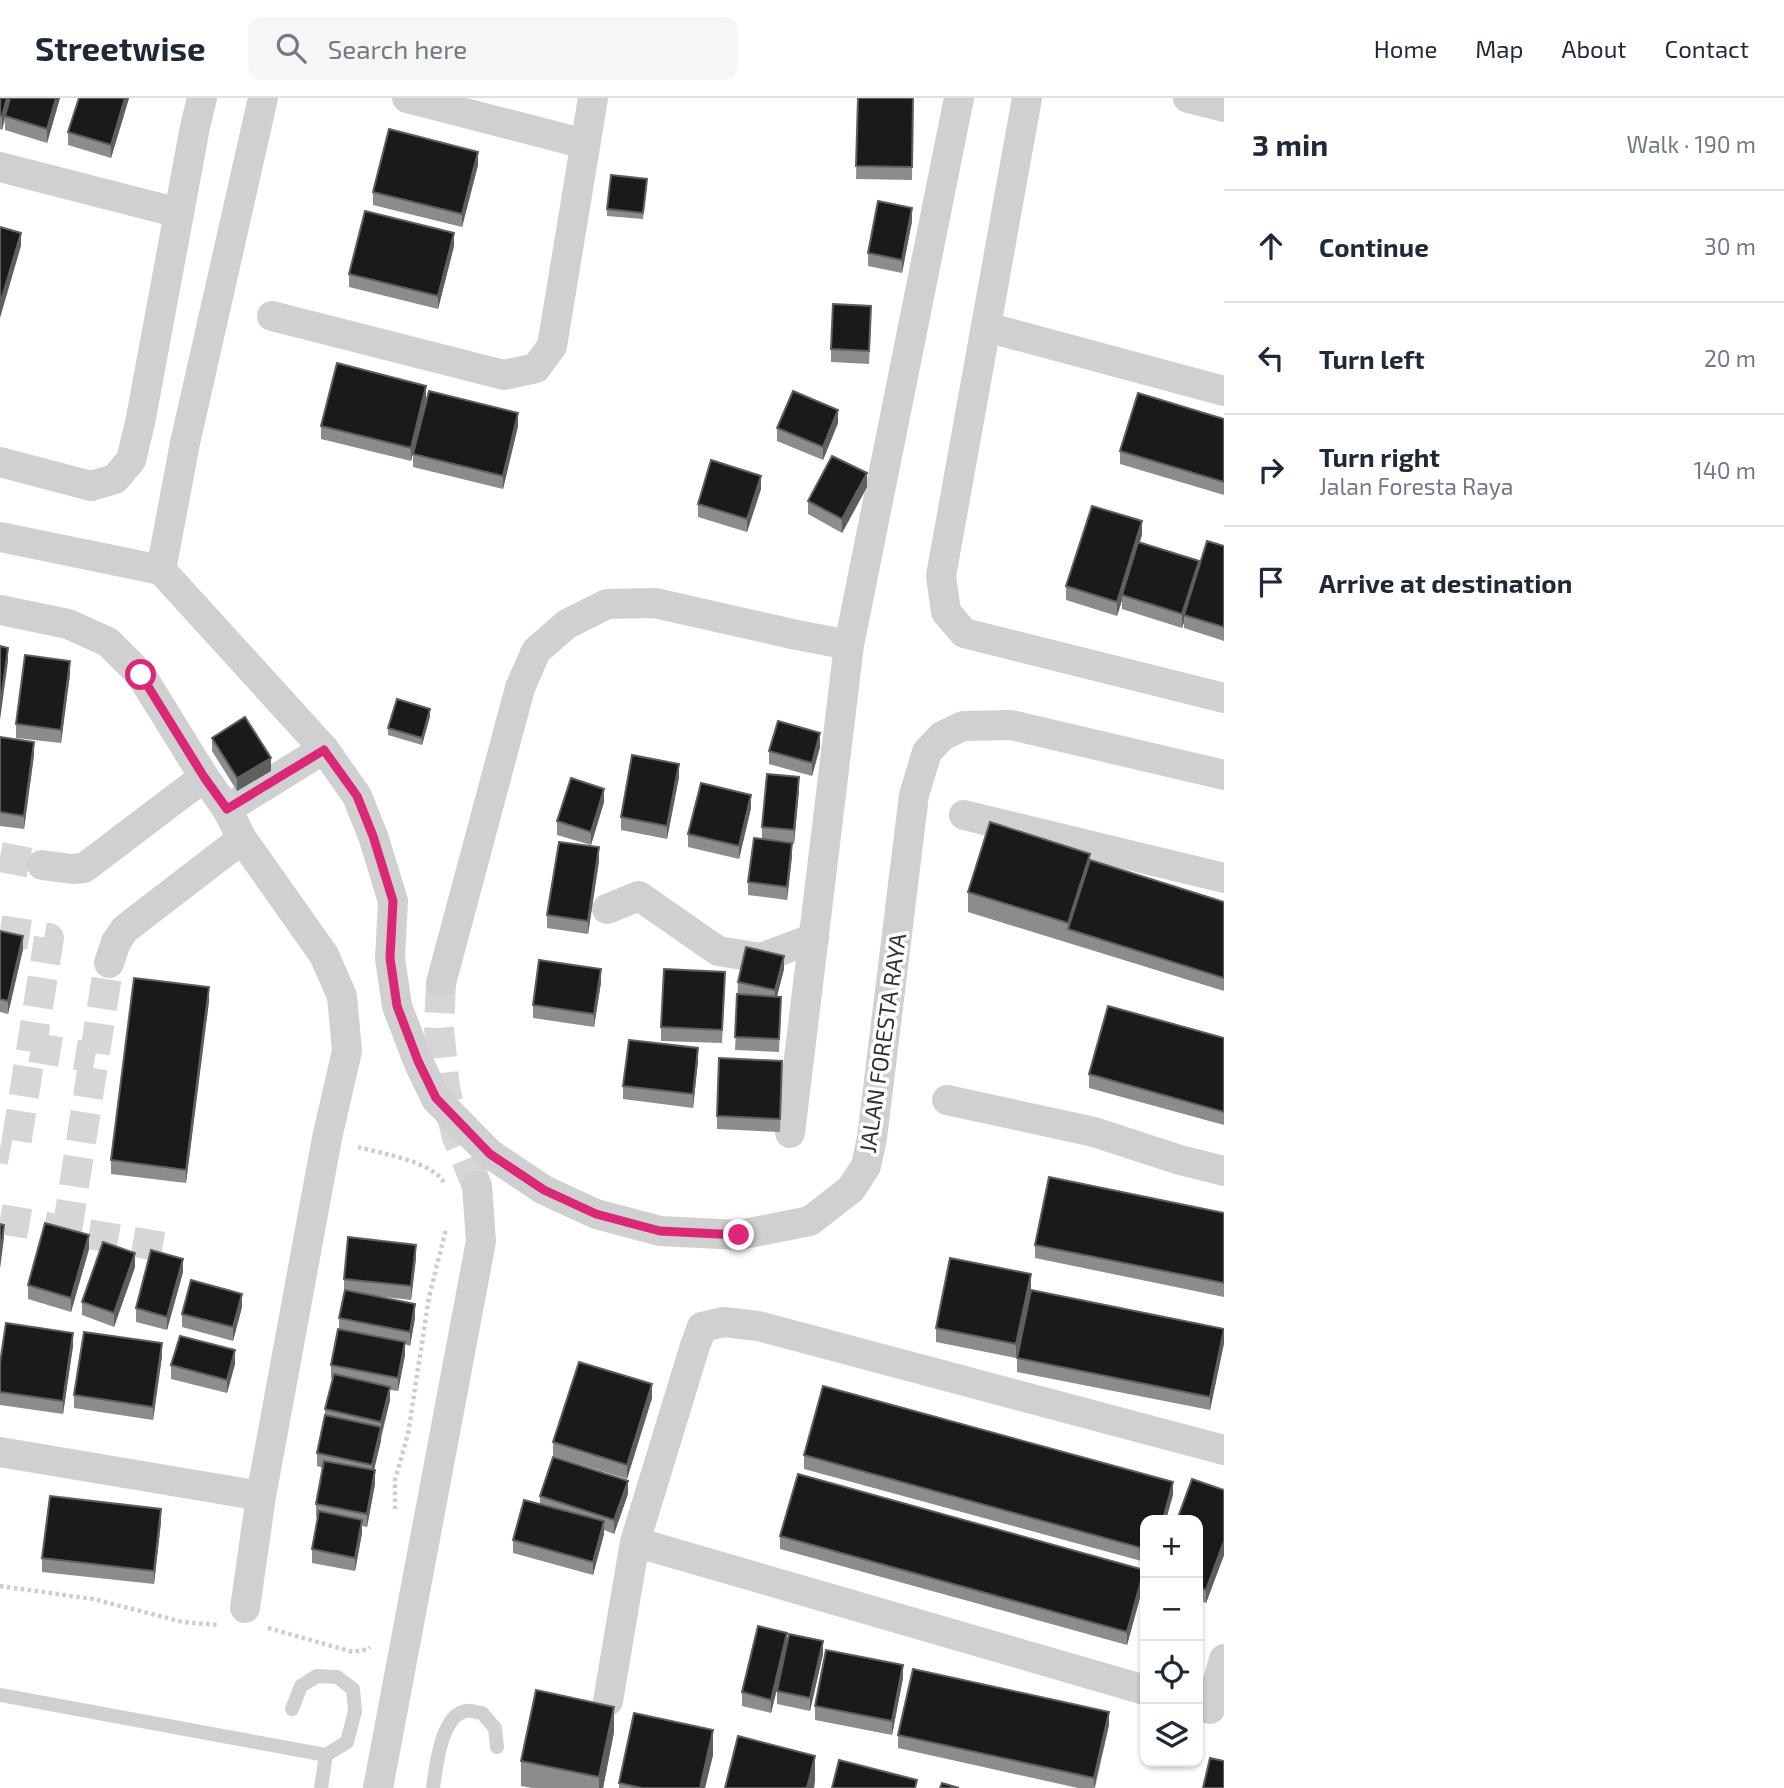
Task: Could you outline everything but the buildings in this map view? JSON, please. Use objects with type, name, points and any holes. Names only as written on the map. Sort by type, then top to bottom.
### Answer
[{"type":"street","points":[[0,462],[91,486],[115,480],[131,460],[202,98]]},
{"type":"street","points":[[0,537],[161,570],[185,443],[263,98]]},
{"type":"street","points":[[407,98],[585,144]]},
{"type":"street","points":[[272,316],[504,375],[536,368],[551,346],[593,98]]},
{"type":"street","points":[[790,1133],[849,645],[959,98]]},
{"type":"street","points":[[1027,98],[941,576],[946,612],[964,633],[1224,698]]},
{"type":"street","points":[[1188,98],[1224,107]]},
{"type":"street","points":[[0,167],[179,213]]},
{"type":"street","points":[[986,327],[1224,391]]},
{"type":"street","name":"JALAN FORESTA RAYA","points":[[161,570],[324,750],[357,796],[373,836],[393,901],[390,958],[397,1006],[418,1061],[436,1098],[490,1154],[544,1190],[596,1214],[660,1231],[739,1235],[810,1221],[851,1189],[866,1166],[872,1138],[914,795],[927,752],[942,736],[963,726],[1012,725],[1224,775]]},
{"type":"street","points":[[441,984],[520,688],[536,651],[567,624],[607,604],[655,603],[849,645]]},
{"type":"street","points":[[0,610],[68,624],[108,642],[141,675],[227,809],[242,838],[324,955],[342,996],[347,1051],[327,1138],[261,1496],[245,1618]]},
{"type":"street","points":[[227,809],[324,750]]},
{"type":"street","points":[[41,865],[84,868],[204,777]]},
{"type":"street","points":[[964,815],[1224,877]]},
{"type":"street","points":[[109,963],[116,942],[125,929],[242,838]]},
{"type":"street","points":[[607,909],[639,896],[718,951],[761,958],[814,938]]},
{"type":"street","points":[[947,1100],[1094,1132],[1180,1160],[1224,1171]]},
{"type":"street","points":[[378,1788],[481,1241],[463,1189]]},
{"type":"street","points":[[608,1701],[635,1542],[702,1326],[724,1322],[758,1326],[1224,1450]]},
{"type":"street","points":[[0,1452],[261,1496]]},
{"type":"street","points":[[635,1542],[1140,1689]]},
{"type":"street","points":[[1210,1709],[1224,1659]]},
{"type":"lane","points":[[0,1695],[326,1755],[347,1742],[355,1711],[353,1689],[337,1677],[317,1675],[301,1686],[292,1709]]},
{"type":"lane","points":[[433,1787],[445,1730],[455,1716],[467,1711],[482,1713],[495,1728],[497,1747]]},
{"type":"lane","points":[[321,1788],[326,1755]]},
{"type":"path","points":[[327,1138],[426,1166],[463,1189]]},
{"type":"path","points":[[395,1520],[395,1480],[408,1434],[429,1297],[447,1222]]},
{"type":"path","points":[[0,1586],[93,1600],[183,1622],[245,1618],[263,1626],[353,1652],[368,1650],[376,1639]]},
{"type":"tunnel","points":[[0,857],[42,865]]},
{"type":"tunnel","points":[[0,930],[49,938],[15,1151],[0,1148]]},
{"type":"tunnel","points":[[67,1231],[109,963]]},
{"type":"tunnel","points":[[441,983],[439,1028],[445,1089],[457,1137],[477,1186]]},
{"type":"tunnel","points":[[31,1047],[95,1058]]},
{"type":"tunnel","points":[[0,1219],[175,1249]]},
{"type":"route","points":[[141,675],[227,809],[324,750],[357,796],[373,836],[393,901],[390,958],[397,1006],[418,1061],[436,1098],[490,1154],[544,1190],[596,1214],[660,1231],[739,1235]]}]
